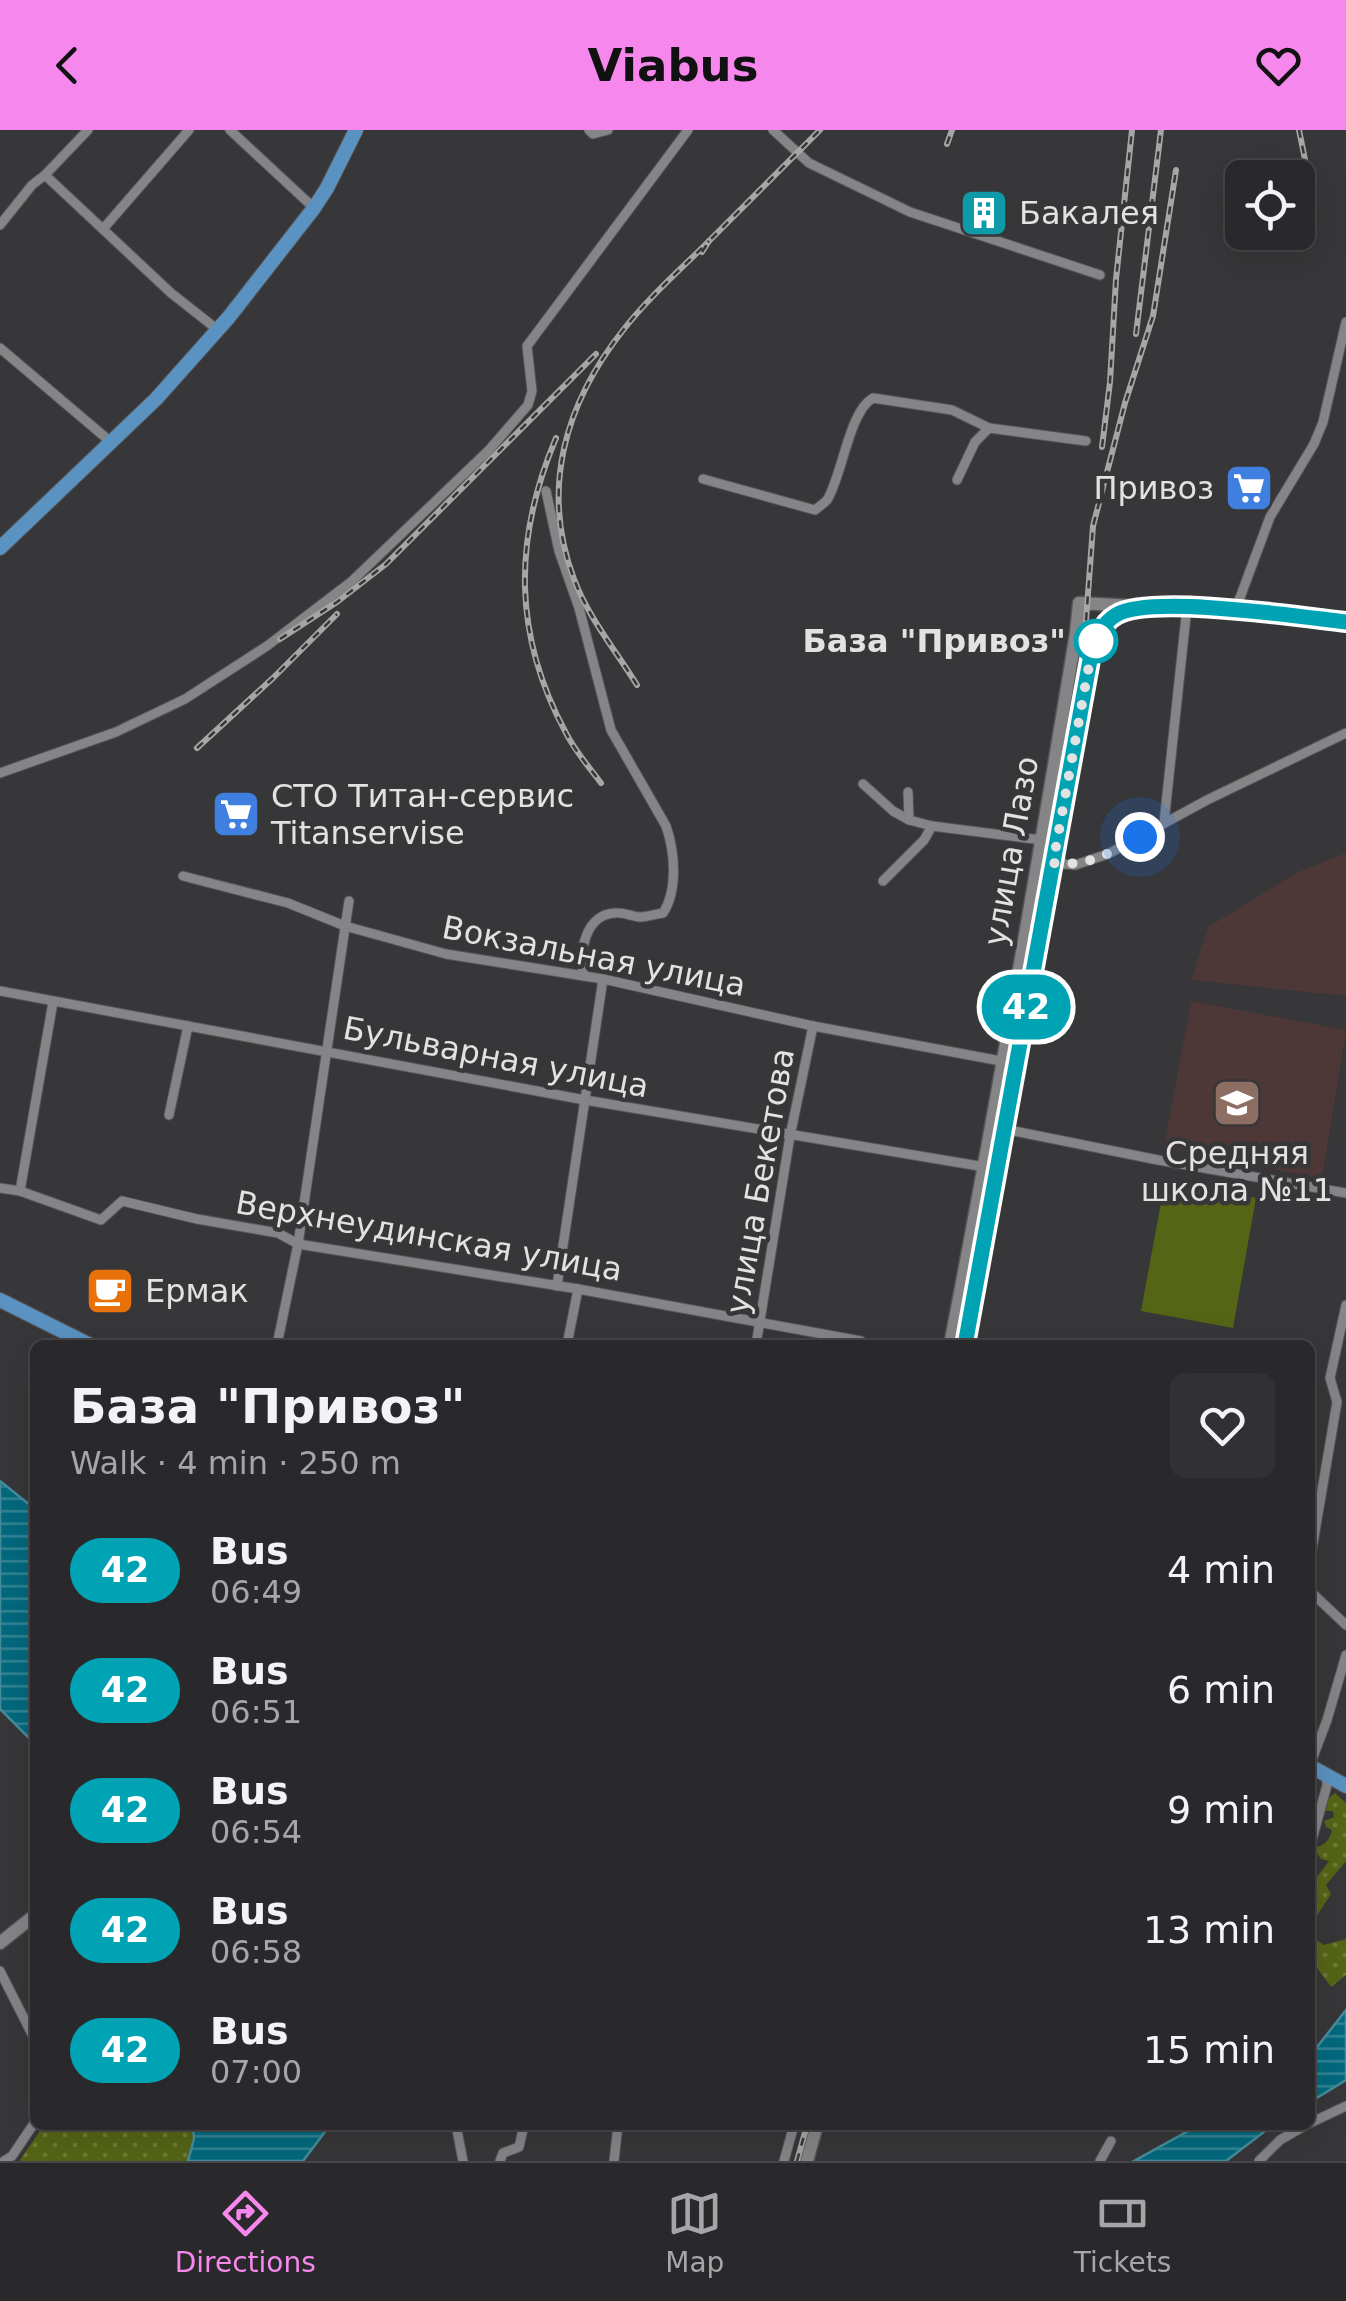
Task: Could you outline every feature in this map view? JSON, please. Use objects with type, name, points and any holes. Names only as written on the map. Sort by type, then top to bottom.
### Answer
[{"type":"main road","points":[[0,548],[156,399],[218,330],[328,188],[356,130]]},
{"type":"main road","name":"улица Лазо","points":[[951,1340],[1042,840],[1079,603],[1235,610],[1346,622]]},
{"type":"main road","name":"улица Лазо","points":[[967,1340],[1090,660],[1097,638],[1116,614],[1143,607]]},
{"type":"main road","points":[[0,1286],[17,1308]]},
{"type":"main road","points":[[0,1300],[80,1340]]},
{"type":"main road","points":[[1315,1768],[1346,1786]]},
{"type":"main road","points":[[0,1943],[30,1919]]},
{"type":"main road","points":[[807,2161],[816,2130]]},
{"type":"street","points":[[0,224],[32,185],[88,130]]},
{"type":"street","points":[[103,229],[189,130]]},
{"type":"street","points":[[230,130],[314,208]]},
{"type":"street","points":[[589,130],[594,134],[608,130]]},
{"type":"street","points":[[0,773],[116,732],[185,699],[267,646],[352,582],[489,450],[528,405],[532,392],[527,346],[688,130]]},
{"type":"street","points":[[773,130],[810,163],[910,212],[1100,276]]},
{"type":"street","points":[[45,175],[171,293],[218,330]]},
{"type":"street","points":[[1235,610],[1270,517],[1323,422],[1346,322]]},
{"type":"street","points":[[0,348],[112,443]]},
{"type":"street","points":[[702,479],[815,510],[826,502],[854,426],[872,398],[952,410],[990,428],[1086,442]]},
{"type":"street","points":[[957,480],[975,442],[990,428]]},
{"type":"street","points":[[546,491],[611,730],[666,826],[673,860],[671,900],[663,912],[642,917],[616,912],[603,916],[582,947],[584,976]]},
{"type":"street","points":[[1164,824],[1188,607]]},
{"type":"street","points":[[1053,863],[1075,866],[1108,854],[1207,800],[1346,734]]},
{"type":"street","points":[[862,784],[909,820],[1042,840]]},
{"type":"street","points":[[908,792],[909,820]]},
{"type":"street","points":[[883,881],[924,840],[932,826]]},
{"type":"street","name":"Вокзальная улица","points":[[183,876],[288,903],[345,926],[446,954],[584,976],[813,1026],[1001,1061]]},
{"type":"street","points":[[277,1340],[298,1244],[349,901]]},
{"type":"street","points":[[557,1286],[603,980]]},
{"type":"street","name":"Бульварная улица","points":[[0,991],[585,1100],[984,1167]]},
{"type":"street","points":[[20,1191],[53,1002]]},
{"type":"street","points":[[169,1115],[188,1026]]},
{"type":"street","name":"улица Бекетова","points":[[757,1340],[790,1136],[813,1026]]},
{"type":"street","points":[[1004,1129],[1346,1193]]},
{"type":"street","name":"Верхнеудинская улица","points":[[0,1188],[20,1191],[101,1220],[122,1201],[278,1233],[298,1244],[578,1289],[855,1340]]},
{"type":"street","points":[[568,1340],[578,1289]]},
{"type":"street","points":[[1315,1532],[1337,1402],[1330,1378],[1346,1305]]},
{"type":"street","points":[[1315,1596],[1346,1625]]},
{"type":"street","points":[[1315,1753],[1346,1655]]},
{"type":"street","points":[[1315,1817],[1327,1786],[1326,1774]]},
{"type":"street","points":[[0,1971],[30,2030]]},
{"type":"street","points":[[1315,2121],[1346,2106]]},
{"type":"street","points":[[4,2161],[12,2156],[30,2129]]},
{"type":"street","points":[[457,2130],[463,2161]]},
{"type":"street","points":[[500,2161],[502,2154],[519,2147],[523,2130]]},
{"type":"street","points":[[614,2161],[617,2130]]},
{"type":"street","points":[[784,2161],[793,2130]]},
{"type":"street","points":[[1260,2161],[1280,2140],[1298,2130]]},
{"type":"street","points":[[1100,2161],[1112,2141]]},
{"type":"shaded area","points":[[1346,853],[1346,996],[1191,980],[1208,927],[1296,873]]},
{"type":"shaded area","points":[[1191,1001],[1346,1030],[1322,1179],[1164,1147]]},
{"type":"green space","points":[[1165,1181],[1256,1198],[1233,1328],[1141,1311]]},
{"type":"green space","points":[[1335,1793],[1346,1803],[1346,1861],[1326,1885],[1331,1894],[1315,1918],[1315,1880],[1329,1861],[1316,1852],[1332,1830],[1324,1821],[1334,1817],[1333,1811],[1325,1811],[1326,1800]]},
{"type":"green space","points":[[1315,1939],[1324,1945],[1346,1939],[1346,1975],[1331,1987],[1315,1965]]},
{"type":"green space","points":[[41,2130],[193,2130],[188,2161],[20,2160]]},
{"type":"water","points":[[0,1481],[30,1505],[30,1739],[0,1709]]},
{"type":"water","points":[[1346,2010],[1346,2080],[1315,2099],[1315,2050]]},
{"type":"water","points":[[193,2130],[326,2130],[303,2161],[188,2161]]},
{"type":"water","points":[[1190,2130],[1266,2130],[1226,2161],[1134,2161]]},
{"type":"railway","points":[[702,252],[820,130]]},
{"type":"railway","points":[[947,144],[952,130]]},
{"type":"railway","points":[[1102,447],[1132,130]]},
{"type":"railway","points":[[1136,334],[1161,130]]},
{"type":"railway","points":[[1299,130],[1305,160]]},
{"type":"railway","points":[[960,1340],[1082,675],[1093,526],[1125,403],[1153,316],[1176,170]]},
{"type":"railway","points":[[637,685],[574,579],[559,512],[564,448],[573,417],[604,357],[644,306],[709,241]]},
{"type":"railway","points":[[280,639],[386,564],[596,354]]},
{"type":"railway","points":[[556,438],[532,513],[526,550],[528,623],[549,696],[570,740],[601,783]]},
{"type":"railway","points":[[197,748],[337,614]]},
{"type":"railway","points":[[797,2161],[806,2130]]},
{"type":"bus line","name":"42","points":[[966,1340],[1097,638],[1116,614],[1143,607],[1235,610],[1346,622]]},
{"type":"place","name":"Бакалея","points":[[984,213]]},
{"type":"place","name":"Привоз","points":[[1249,488]]},
{"type":"place","name":"База \"Привоз\"","points":[[1096,641]]},
{"type":"place","name":"СТО Титан-сервис Titanservise","points":[[236,814]]},
{"type":"place","name":"Средняя школа №11","points":[[1237,1103]]},
{"type":"place","name":"Ермак","points":[[110,1291]]},
{"type":"route","points":[[1096,641],[1097,638],[1053,863],[1075,866],[1140,837]]}]
